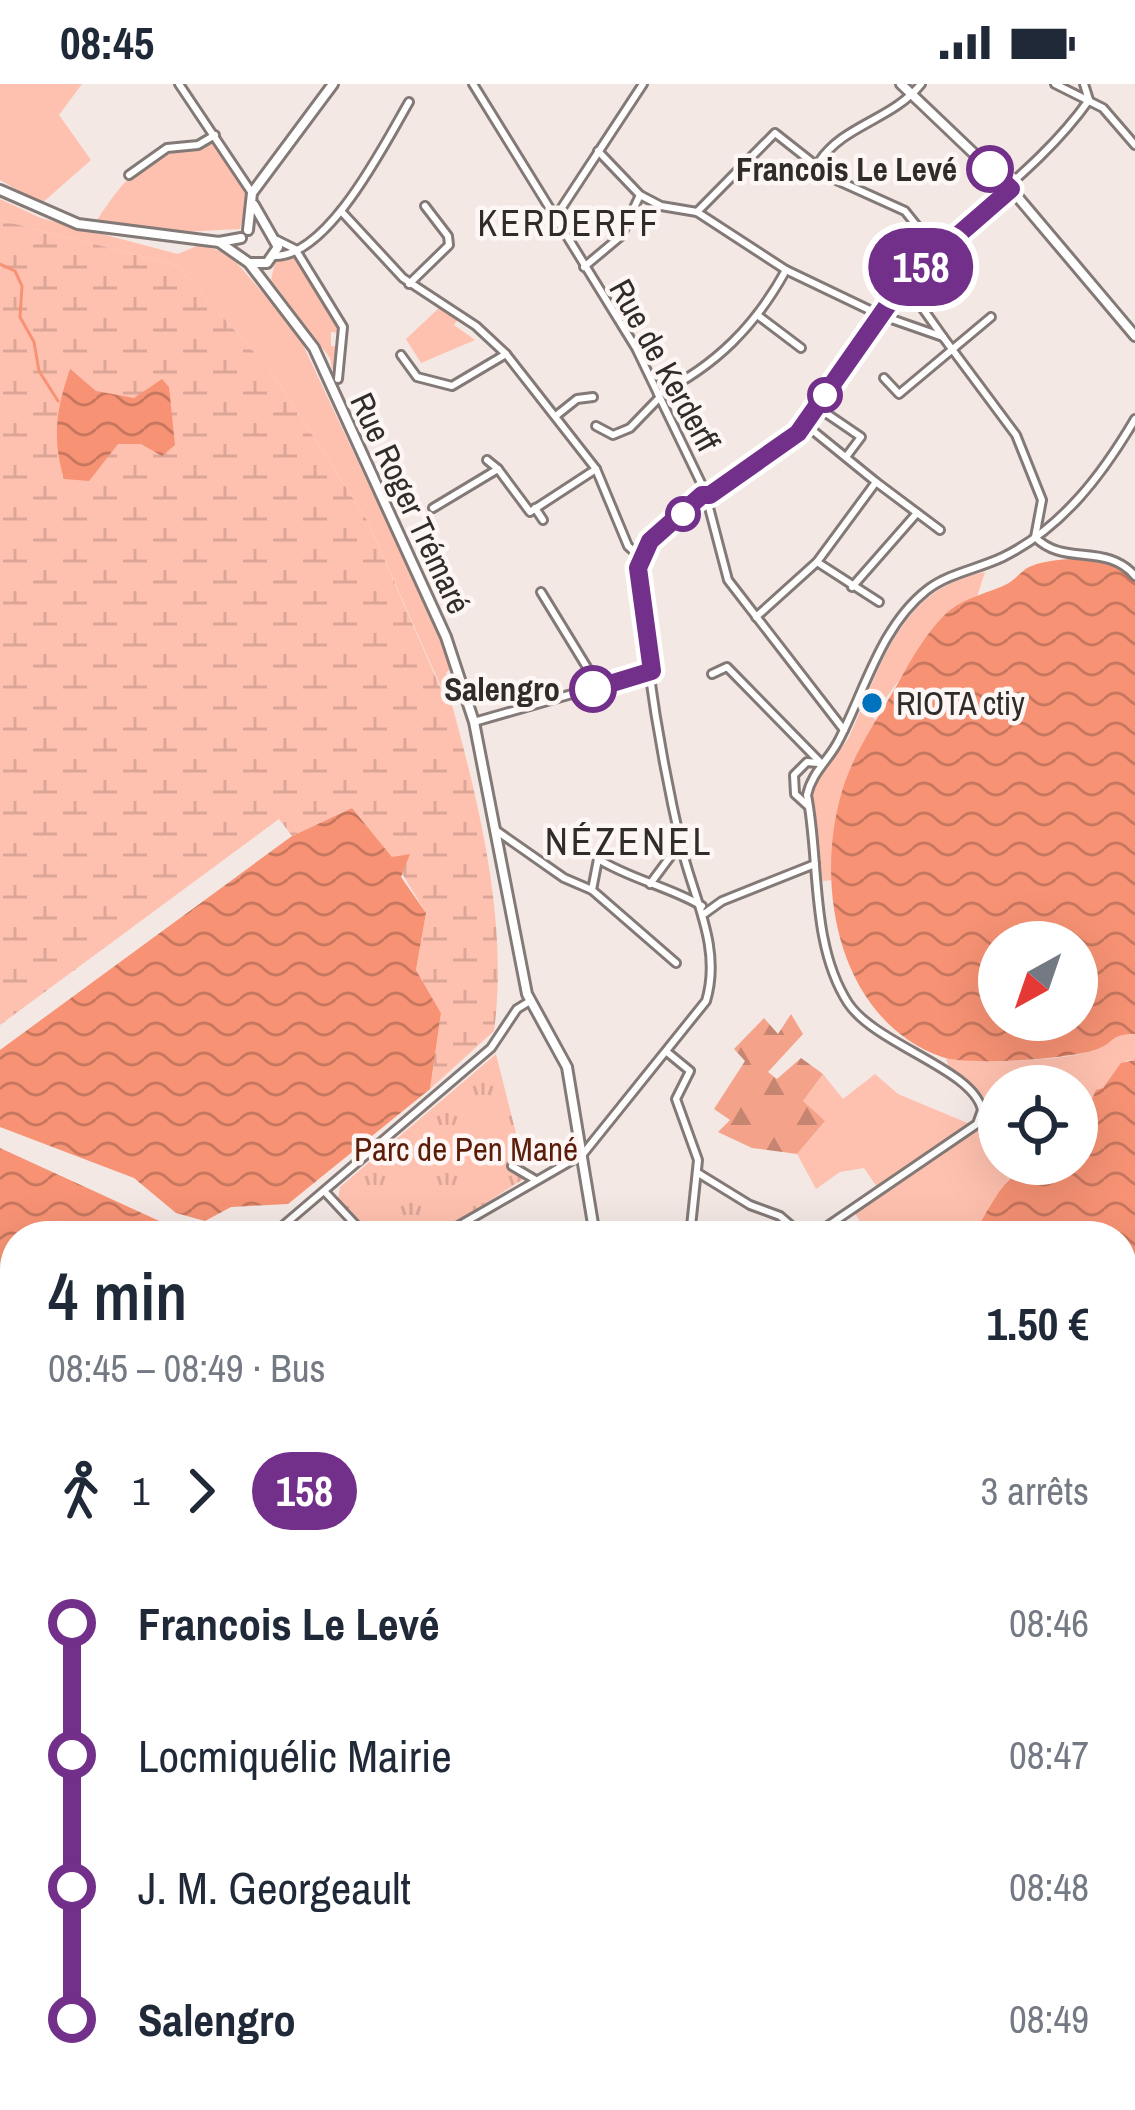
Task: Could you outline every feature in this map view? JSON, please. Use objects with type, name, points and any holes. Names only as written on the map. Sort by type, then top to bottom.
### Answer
[{"type":"street","points":[[179,84],[253,199],[264,228],[297,250]]},
{"type":"street","points":[[240,253],[253,199],[334,84]]},
{"type":"street","name":"Rue de Kerderff","points":[[473,84],[636,349],[706,491],[723,568],[844,730]]},
{"type":"street","points":[[555,218],[644,84]]},
{"type":"street","points":[[901,84],[1011,189],[1135,336]]},
{"type":"street","points":[[819,162],[831,145],[885,118],[921,84]]},
{"type":"street","points":[[1055,84],[1103,108],[1134,142]]},
{"type":"street","points":[[1084,84],[1090,100]]},
{"type":"street","points":[[640,557],[706,491],[738,476],[806,424],[904,282],[1011,189],[1090,100]]},
{"type":"street","points":[[0,190],[78,224],[219,242],[249,263],[271,260],[297,250],[341,212],[409,102]]},
{"type":"street","points":[[697,212],[768,134],[782,135],[846,186],[905,211],[937,251]]},
{"type":"street","points":[[129,175],[167,148],[198,145],[214,135]]},
{"type":"street","points":[[598,151],[640,195],[661,206],[697,212],[787,270],[880,315],[943,334]]},
{"type":"street","points":[[584,267],[621,236],[640,195]]},
{"type":"street","points":[[409,284],[449,245],[425,206]]},
{"type":"street","points":[[341,212],[409,284],[476,326],[506,354],[596,469],[628,546],[640,557],[652,671],[682,851],[703,910],[710,985],[706,1000],[667,1052],[583,1154],[465,1221]]},
{"type":"street","points":[[219,242],[264,228]]},
{"type":"street","points":[[270,290],[277,240]]},
{"type":"street","name":"Rue Roger Trémaré","points":[[297,250],[343,327],[338,379]]},
{"type":"street","name":"Rue Roger Trémaré","points":[[249,263],[299,324],[322,364],[446,637],[474,722],[530,1001],[566,1067],[593,1221]]},
{"type":"street","points":[[596,426],[613,434],[630,428],[658,396],[739,339],[760,317],[787,270]]},
{"type":"street","points":[[904,282],[1016,435],[1042,500],[1035,537]]},
{"type":"street","points":[[760,317],[801,348]]},
{"type":"street","points":[[884,378],[899,394],[991,317]]},
{"type":"street","points":[[401,355],[417,377],[452,386],[506,354]]},
{"type":"street","points":[[557,416],[577,399],[593,397]]},
{"type":"street","points":[[817,407],[861,437],[846,457]]},
{"type":"street","points":[[835,1221],[977,1124],[982,1110],[969,1088],[874,1032],[848,1003],[832,968],[814,864],[810,782],[844,730],[894,626],[912,603],[932,586],[985,566],[1062,519],[1135,419]]},
{"type":"street","points":[[806,424],[940,530]]},
{"type":"street","points":[[487,460],[530,512],[596,469]]},
{"type":"street","points":[[433,508],[498,469]]},
{"type":"street","points":[[756,617],[817,562],[863,506],[876,482]]},
{"type":"street","points":[[536,508],[543,520]]},
{"type":"street","points":[[852,587],[917,513]]},
{"type":"street","points":[[1035,537],[1051,550],[1117,559],[1135,576]]},
{"type":"street","points":[[817,562],[879,602]]},
{"type":"street","points":[[541,592],[599,687]]},
{"type":"street","points":[[712,674],[728,667],[821,764]]},
{"type":"street","points":[[474,722],[652,671]]},
{"type":"street","points":[[809,806],[795,794],[794,775],[807,762],[821,764]]},
{"type":"street","points":[[497,831],[564,878],[592,890],[676,963]]},
{"type":"street","points":[[650,884],[673,853],[682,851]]},
{"type":"street","points":[[592,890],[598,859],[703,910]]},
{"type":"street","points":[[703,910],[814,864]]},
{"type":"street","points":[[290,1221],[491,1048],[518,1009],[530,1001]]},
{"type":"street","points":[[667,1052],[690,1072],[676,1100],[698,1173],[693,1221]]},
{"type":"street","points":[[512,1166],[534,1179]]},
{"type":"street","points":[[698,1173],[786,1221]]},
{"type":"street","points":[[326,1193],[352,1221]]},
{"type":"green space","points":[[0,84],[82,84],[59,115],[91,160],[41,204],[0,180]]},
{"type":"green space","points":[[213,140],[248,196],[240,229],[182,232],[96,222],[120,189],[151,159]]},
{"type":"green space","points":[[0,199],[41,218],[178,254],[199,245],[228,253],[297,332],[434,624],[451,668],[446,673],[453,692],[445,696],[367,520],[271,371],[176,265],[0,220]]},
{"type":"green space","points":[[0,220],[176,265],[271,371],[367,520],[444,696],[449,694],[480,818],[494,904],[498,989],[494,1031],[430,1089],[441,1013],[416,970],[426,913],[392,857],[352,808],[292,836],[279,819],[0,1025]]},
{"type":"green space","points":[[300,257],[342,333],[331,332],[331,346],[341,347],[339,367],[332,369],[330,358],[271,280],[275,262]]},
{"type":"green space","points":[[439,308],[458,319],[454,325],[475,340],[421,363],[406,339]]},
{"type":"green space","points":[[985,572],[977,597],[952,608],[872,717],[876,720],[843,797],[834,880],[823,881],[813,823],[815,781],[850,735],[883,659],[912,613],[955,581]]},
{"type":"green space","points":[[791,1014],[803,1034],[768,1072],[777,1079],[801,1058],[823,1074],[803,1101],[825,1121],[797,1154],[752,1148],[718,1132],[730,1120],[714,1109],[745,1061],[734,1049],[764,1018],[778,1034]]},
{"type":"green space","points":[[1135,1034],[1135,1060],[1126,1061],[1098,1102],[1098,1065],[978,1065],[978,1093],[950,1072],[946,1058],[999,1061],[1098,1049],[1120,1036]]},
{"type":"green space","name":"Parc de Pen Mané","points":[[496,1054],[527,1177],[456,1221],[361,1221],[338,1200],[340,1187]]},
{"type":"green space","points":[[823,1074],[843,1099],[875,1074],[898,1094],[970,1124],[877,1187],[864,1168],[840,1172],[816,1189],[797,1154],[824,1122],[803,1101]]},
{"type":"green space","points":[[978,1128],[978,1185],[1005,1185],[982,1221],[860,1221],[855,1213]]},
{"type":"water","points":[[70,369],[96,391],[134,398],[162,379],[169,387],[175,445],[162,456],[141,444],[118,444],[89,481],[64,479],[57,424]]},
{"type":"water","points":[[1100,558],[1121,566],[1135,582],[1135,1034],[1064,1056],[955,1060],[906,1038],[877,1012],[856,979],[841,941],[833,901],[835,820],[862,745],[934,626],[970,599],[1007,584],[1026,569],[1054,560]]},
{"type":"water","points":[[352,808],[392,857],[410,854],[401,877],[426,913],[416,970],[441,1013],[430,1089],[288,1204],[231,1207],[205,1221],[176,1213],[134,1178],[0,1127],[0,1050],[292,836]]},
{"type":"water","points":[[1135,1060],[1135,1221],[981,1221],[1005,1185],[1098,1185],[1098,1089],[1121,1063]]},
{"type":"water","points":[[0,1148],[159,1221],[0,1221]]},
{"type":"waterway","points":[[0,264],[15,271],[22,286],[20,317],[34,342],[39,371],[58,401]]},
{"type":"bus line","name":"158","points":[[593,689],[652,671],[638,568],[650,541],[702,495],[708,496],[712,488],[738,476],[798,433],[904,282],[1011,189],[990,169]]},
{"type":"place","name":"Francois Le Levé","points":[[990,169]]},
{"type":"place","name":"Salengro","points":[[593,689]]},
{"type":"place","name":"RIOTA ctiy","points":[[872,703]]},
{"type":"district","name":"KERDERFF","points":[[569,223]]},
{"type":"district","name":"NÉZENEL","points":[[629,841]]}]
